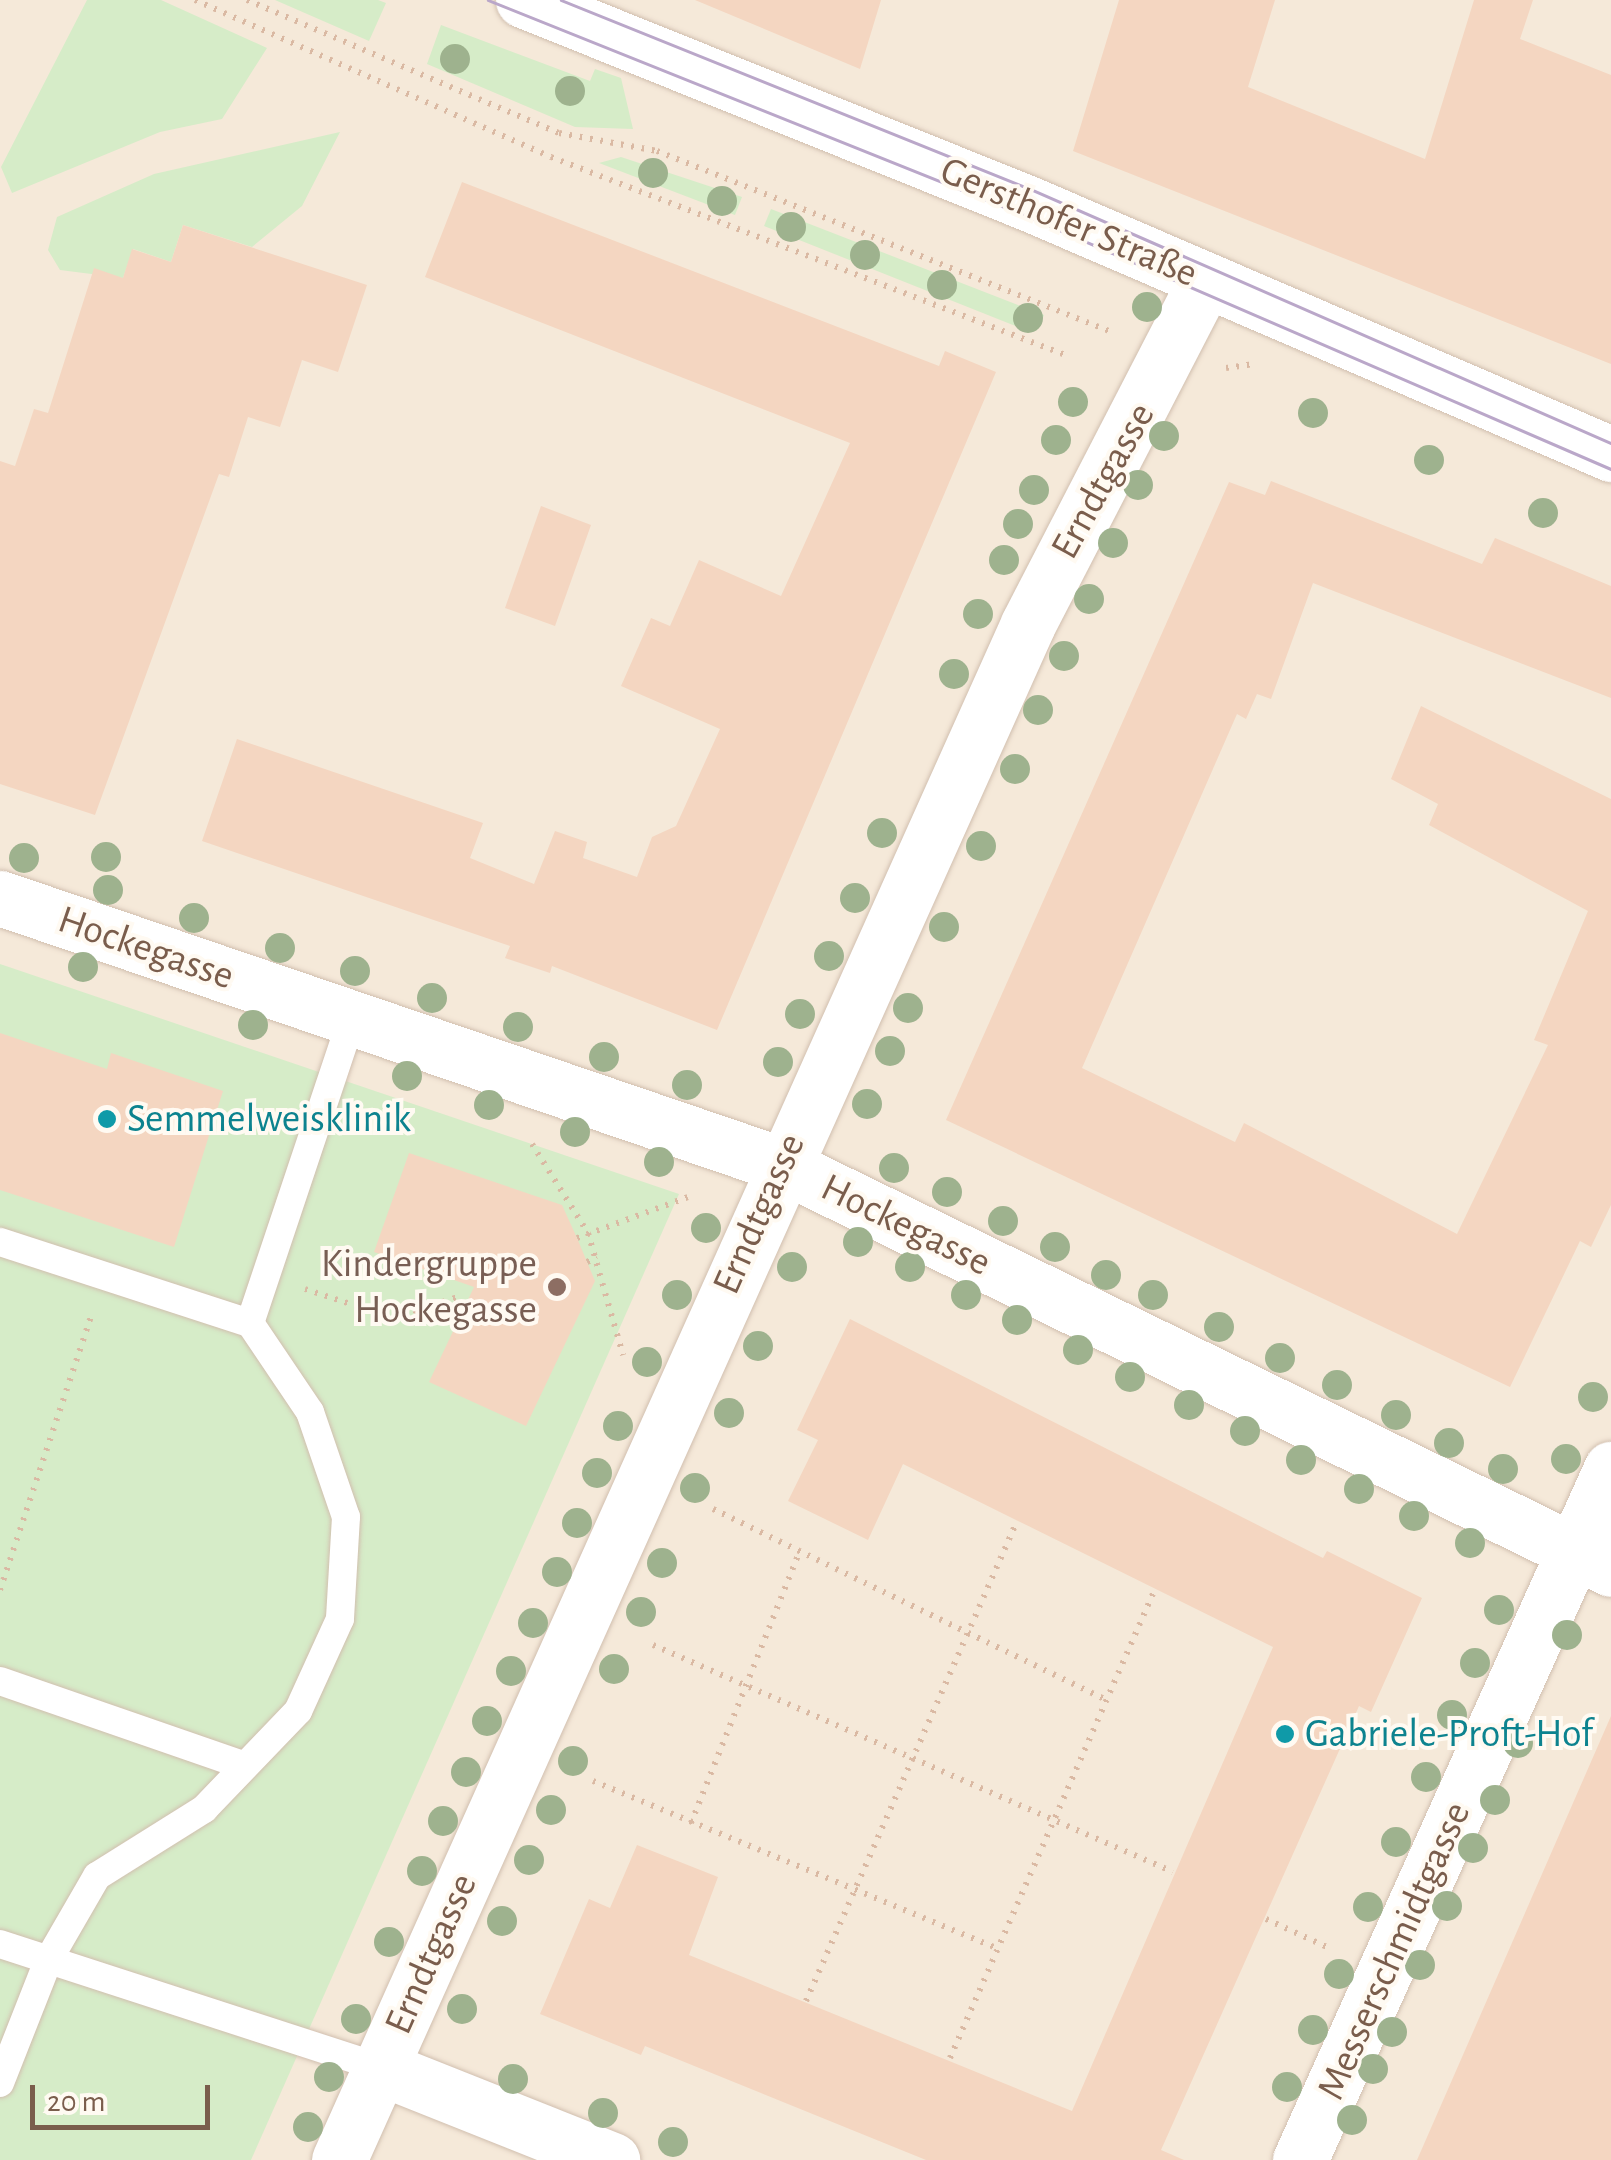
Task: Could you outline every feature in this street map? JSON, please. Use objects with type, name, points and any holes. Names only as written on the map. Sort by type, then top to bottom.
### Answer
[{"type":"street","name":"Gersthofer Straße","points":[[523,0],[1205,280],[1611,454]]},
{"type":"street","name":"Erndtgasse","points":[[340,2160],[780,1164],[1028,624],[1205,280]]},
{"type":"street","name":"Hockegasse","points":[[0,898],[780,1164],[1592,1560]]},
{"type":"street","name":"Messerschmidtgasse","points":[[1300,2160],[1592,1560],[1611,1469]]},
{"type":"street","points":[[380,2068],[612,2160]]},
{"type":"lane","points":[[250,1323],[352,1018]]},
{"type":"lane","points":[[0,1242],[250,1323],[310,1412],[346,1517],[340,1619],[298,1711],[204,1809],[97,1876],[48,1960],[0,2083]]},
{"type":"lane","points":[[0,1681],[245,1766]]},
{"type":"lane","points":[[0,1944],[380,2068]]},
{"type":"path","points":[[196,0],[551,157],[1068,356]]},
{"type":"path","points":[[247,0],[559,133],[658,151],[1074,312],[1120,336],[1116,354]]},
{"type":"path","points":[[1204,364],[1246,370],[1262,350]]},
{"type":"path","points":[[525,1136],[559,1176],[588,1234],[624,1355]]},
{"type":"path","points":[[577,1238],[692,1196]]},
{"type":"path","points":[[587,1262],[598,1258]]},
{"type":"path","points":[[266,1276],[393,1318],[461,1296]]},
{"type":"path","points":[[0,1590],[104,1277]]},
{"type":"path","points":[[714,1509],[1104,1699]]},
{"type":"path","points":[[806,2002],[905,1760],[1017,1521]]},
{"type":"path","points":[[692,1823],[800,1551]]},
{"type":"path","points":[[950,2058],[994,1946],[1154,1589]]},
{"type":"path","points":[[653,1645],[905,1760],[1173,1872]]},
{"type":"path","points":[[593,1781],[994,1946]]},
{"type":"path","points":[[1266,1918],[1327,1946]]},
{"type":"shaded area","points":[[0,0],[1611,0],[1611,2160],[0,2160]]},
{"type":"green space","points":[[87,0],[161,0],[267,48],[222,119],[160,132],[12,193],[1,167]]},
{"type":"green space","points":[[275,0],[378,0],[386,3],[369,41]]},
{"type":"green space","points":[[441,25],[590,81],[595,69],[621,78],[633,129],[575,127],[427,64]]},
{"type":"green space","points":[[340,132],[302,206],[252,247],[183,225],[171,262],[133,249],[123,278],[60,270],[48,250],[57,217],[154,174]]},
{"type":"green space","points":[[621,157],[742,197],[735,215],[599,163]]},
{"type":"green space","points":[[771,209],[1044,315],[1039,327],[1028,331],[764,226]]},
{"type":"green space","points":[[0,964],[679,1194],[251,2160],[0,2160]]},
{"type":"building","points":[[695,0],[881,0],[860,69]]},
{"type":"building","points":[[1119,0],[1275,0],[1248,87],[1425,159],[1474,0],[1533,0],[1520,39],[1611,75],[1611,364],[1073,151]]},
{"type":"building","points":[[462,182],[939,366],[945,351],[996,372],[717,1030],[552,966],[550,973],[505,958],[510,946],[202,841],[237,739],[483,823],[470,858],[534,884],[555,831],[587,842],[583,858],[637,877],[652,837],[676,826],[720,729],[621,686],[651,618],[670,626],[699,560],[781,596],[850,443],[425,277]]},
{"type":"building","points":[[183,225],[367,285],[338,372],[302,360],[280,427],[248,417],[229,477],[219,474],[95,815],[0,784],[0,461],[15,466],[34,409],[48,413],[94,268],[123,278],[132,249],[171,262]]},
{"type":"building","points":[[1271,481],[1482,564],[1495,538],[1611,586],[1611,698],[1313,583],[1271,699],[1257,694],[1246,719],[1237,714],[1082,1068],[1235,1142],[1244,1123],[1457,1234],[1548,1045],[1534,1040],[1588,911],[1429,825],[1438,804],[1391,779],[1421,706],[1611,799],[1611,1205],[1591,1247],[1580,1241],[1510,1387],[946,1120],[1229,482],[1265,495]]},
{"type":"building","points":[[541,506],[591,525],[555,626],[505,608]]},
{"type":"building","name":"Semmelweisklinik","points":[[0,1033],[107,1069],[111,1053],[223,1091],[174,1247],[0,1190]]},
{"type":"building","points":[[409,1153],[562,1205],[577,1238],[595,1281],[526,1426],[429,1382],[474,1287],[374,1252]]},
{"type":"building","name":"Gabriele-Proft-Hof","points":[[850,1319],[1323,1558],[1327,1551],[1422,1598],[1371,1712],[1359,1706],[1161,2150],[1184,2160],[926,2160],[645,2046],[641,2055],[540,2014],[589,1899],[610,1908],[637,1845],[718,1877],[689,1955],[1072,2111],[1273,1647],[903,1464],[868,1540],[788,1501],[818,1440],[797,1430]]},
{"type":"building","points":[[1611,1716],[1611,2160],[1417,2160],[1480,2016]]},
{"type":"tram line","points":[[488,0],[1022,214],[1611,469]]},
{"type":"tram line","points":[[561,0],[1028,188],[1611,443]]},
{"type":"place","name":"Semmelweisklinik","points":[[107,1119]]},
{"type":"place","name":"Kindergruppe Hockegasse","points":[[557,1287]]},
{"type":"place","name":"Gabriele-Proft-Hof","points":[[1285,1734]]}]
